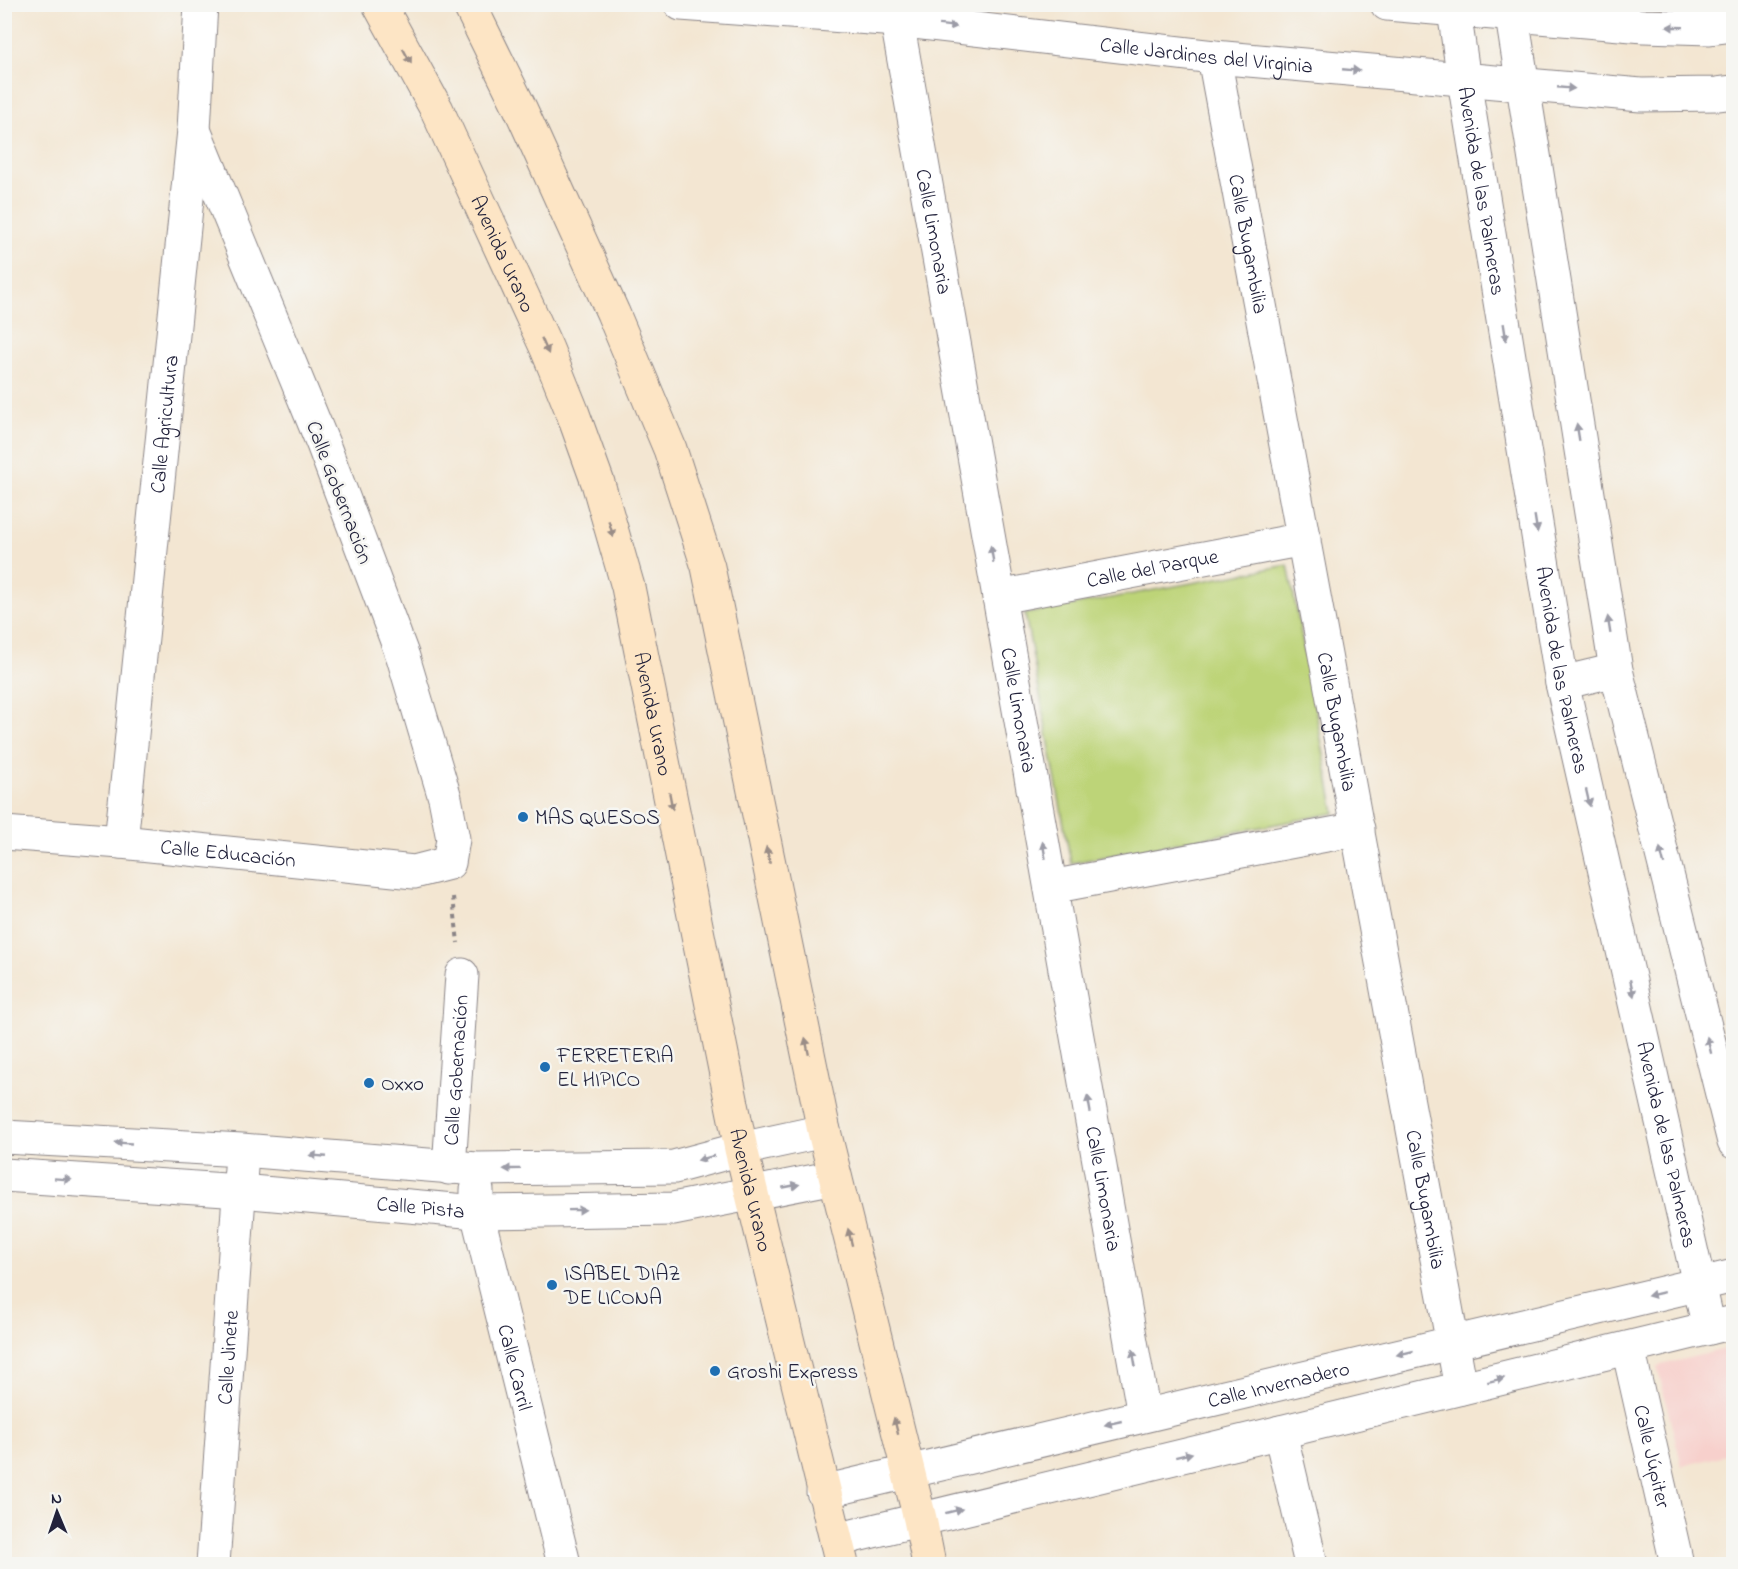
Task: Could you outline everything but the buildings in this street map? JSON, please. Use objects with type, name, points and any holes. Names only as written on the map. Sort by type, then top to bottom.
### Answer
[{"type":"main road","name":"Avenida Urano","points":[[379,4],[437,110],[547,350],[598,483],[628,587],[741,1149],[839,1552]]},
{"type":"main road","points":[[469,4],[613,313],[670,449],[708,567],[824,1131],[920,1519],[929,1564]]},
{"type":"street","name":"Calle Agricultura","points":[[121,842],[194,130],[201,4]]},
{"type":"street","name":"Calle Jardines del Virginia","points":[[681,4],[896,12],[1214,57],[1641,95],[1734,92]]},
{"type":"street","points":[[1387,4],[1511,10],[1644,26],[1710,28],[1734,25]]},
{"type":"street","name":"Avenida de las Palmeras","points":[[1454,8],[1562,683],[1700,1284],[1721,1325]]},
{"type":"street","points":[[1511,10],[1616,670],[1734,1143]]},
{"type":"street","name":"Calle Limonaria","points":[[896,12],[1144,1415]]},
{"type":"street","name":"Calle Bugambilia","points":[[1214,57],[1461,1388]]},
{"type":"street","name":"Calle Gobernación","points":[[194,130],[323,444],[403,657],[445,798],[453,839],[449,863]]},
{"type":"street","name":"Calle del Parque","points":[[999,597],[1304,539]]},
{"type":"street","points":[[1562,683],[1616,670]]},
{"type":"street","points":[[1050,886],[1358,829]]},
{"type":"street","name":"Calle Educación","points":[[4,833],[121,842],[414,872],[449,863]]},
{"type":"street","name":"Calle Gobernación","points":[[462,975],[463,1168]]},
{"type":"street","name":"Calle Pista","points":[[4,1137],[242,1150],[463,1168],[674,1167],[741,1149],[824,1131]]},
{"type":"street","name":"Calle Jinete","points":[[213,1564],[242,1150]]},
{"type":"street","name":"Calle Carril","points":[[463,1168],[477,1212],[564,1564]]},
{"type":"street","name":"Calle Pista","points":[[4,1175],[240,1191],[477,1212],[673,1209],[835,1177]]},
{"type":"street","name":"Calle Invernadero","points":[[824,1492],[1734,1276]]},
{"type":"street","points":[[839,1552],[920,1519],[1721,1325]]},
{"type":"street","name":"Calle Júpiter","points":[[1628,1348],[1677,1564]]},
{"type":"street","points":[[1280,1432],[1311,1564]]},
{"type":"path","points":[[449,863],[462,975]]},
{"type":"shaded area","points":[[1733,1347],[1733,1453],[1682,1466],[1657,1366]]},
{"type":"green space","points":[[1288,565],[1335,813],[1071,863],[1025,614]]},
{"type":"place","name":"MAS QUESOS","points":[[523,817]]},
{"type":"place","name":"FERRETERIA EL HIPICO","points":[[545,1067]]},
{"type":"place","name":"Oxxo","points":[[369,1083]]},
{"type":"place","name":"ISABEL DIAZ DE LICONA","points":[[552,1285]]},
{"type":"place","name":"Groshi Express","points":[[715,1371]]}]
